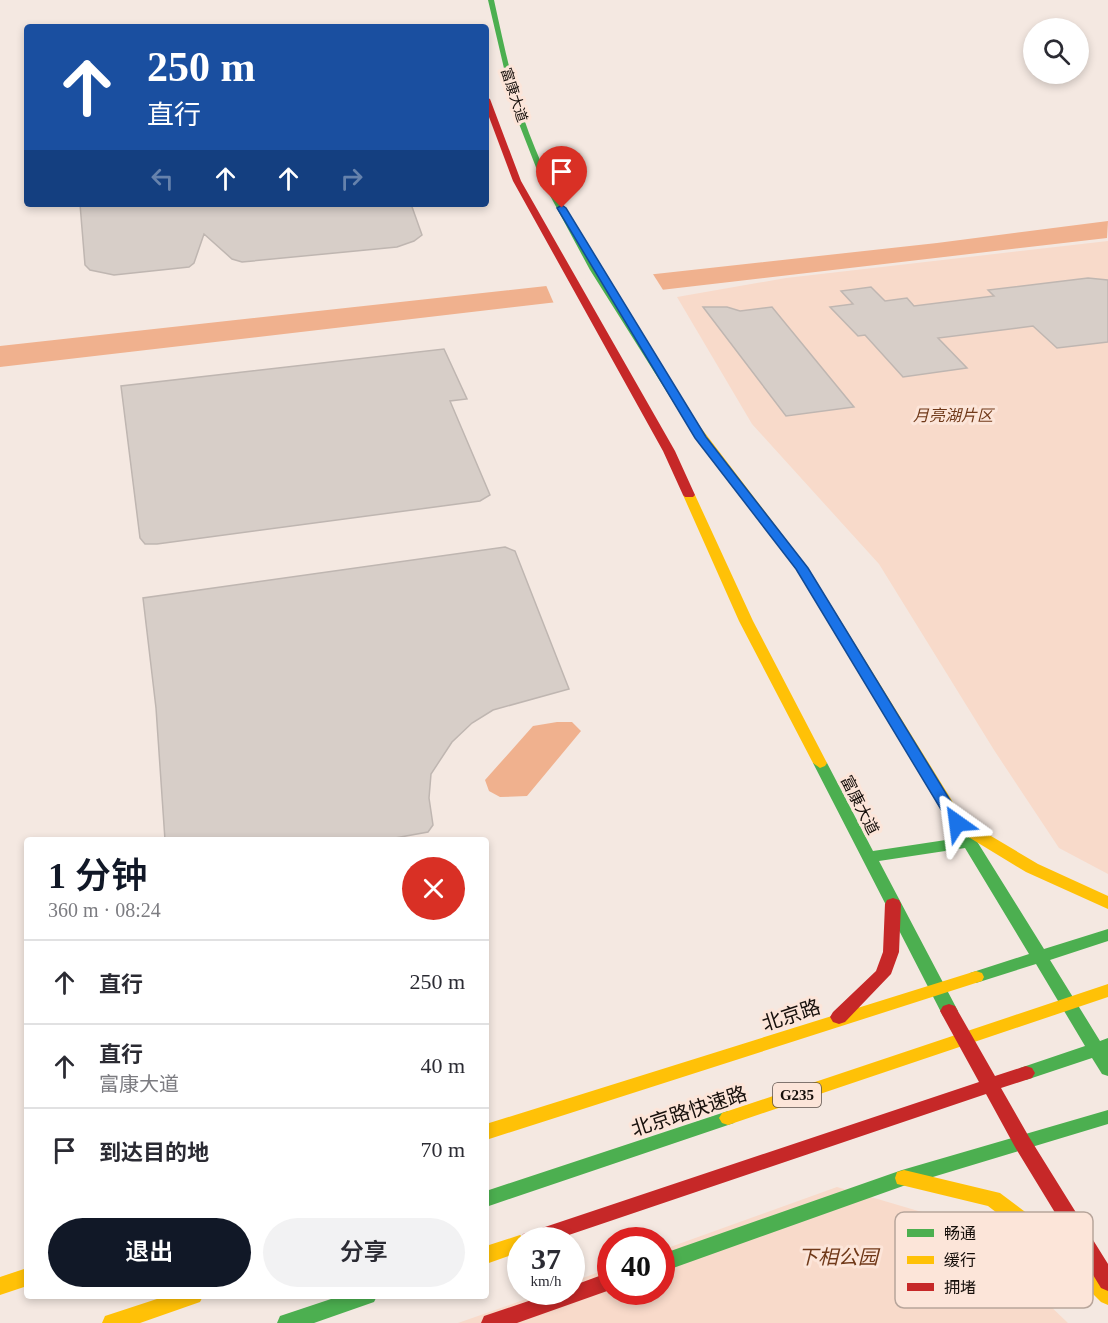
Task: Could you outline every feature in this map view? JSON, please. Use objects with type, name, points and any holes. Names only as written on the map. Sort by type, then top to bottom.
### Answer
[{"type":"main road","name":"富康大道","points":[[491,0],[508,84],[542,174],[701,438],[802,568],[957,823]]},
{"type":"main road","name":"富康大道","points":[[489,107],[517,181],[604,331],[669,451],[719,565],[893,904],[1022,1142],[1069,1212]]},
{"type":"main road","points":[[957,823],[1108,1069]]},
{"type":"main road","points":[[957,823],[1032,868],[1108,903]]},
{"type":"main road","points":[[869,857],[968,842]]},
{"type":"main road","points":[[835,1021],[883,974],[891,952],[893,904]]},
{"type":"main road","name":"北京路","points":[[489,1131],[1108,935]]},
{"type":"main road","name":"北京路快速路","points":[[489,1198],[1108,990]]},
{"type":"main road","points":[[569,1227],[1108,1045]]},
{"type":"main road","points":[[675,1258],[902,1178],[1108,1117]]},
{"type":"main road","points":[[902,1178],[993,1199],[1010,1212]]},
{"type":"main road","name":"富康大道","points":[[1093,1248],[1108,1282]]},
{"type":"main road","points":[[489,1255],[507,1249]]},
{"type":"main road","points":[[0,1286],[24,1278]]},
{"type":"main road","points":[[1093,1281],[1108,1296]]},
{"type":"main road","points":[[491,1323],[597,1286]]},
{"type":"main road","points":[[112,1323],[184,1299]]},
{"type":"main road","points":[[287,1323],[358,1299]]},
{"type":"green space","name":"月亮湖片区","points":[[1108,241],[1108,874],[1059,848],[994,750],[879,564],[752,424],[677,297],[786,278]]},
{"type":"green space","name":"下相公园","points":[[837,1187],[922,1212],[895,1212],[895,1308],[1052,1308],[1068,1323],[458,1323],[509,1305],[585,1305],[585,1277],[597,1273],[597,1305],[675,1305],[675,1245]]},
{"type":"shaded area","points":[[1108,221],[1107,238],[0,367],[0,346],[937,243]]},
{"type":"shaded area","points":[[572,722],[581,731],[527,796],[500,797],[489,791],[485,780],[533,726]]},
{"type":"pier","points":[[651,271],[665,293],[555,306],[545,283]]},
{"type":"building","points":[[80,207],[412,207],[422,235],[414,241],[397,247],[242,262],[232,259],[204,234],[194,263],[189,267],[114,275],[90,270],[85,265]]},
{"type":"building","points":[[1088,278],[1108,280],[1108,342],[1057,348],[1033,326],[938,338],[967,368],[903,377],[865,335],[858,336],[830,307],[853,304],[841,291],[871,287],[885,301],[907,298],[914,306],[994,296],[988,290]]},
{"type":"building","points":[[703,307],[727,307],[740,311],[772,307],[854,407],[786,416]]},
{"type":"building","points":[[444,349],[467,399],[450,401],[490,495],[480,501],[157,544],[145,544],[140,538],[121,386]]},
{"type":"building","points":[[505,547],[515,551],[569,689],[493,710],[472,723],[452,742],[431,774],[429,798],[433,825],[428,832],[400,837],[165,837],[156,708],[143,598]]},
{"type":"traffic: fast","points":[[491,0],[505,67],[517,111],[533,154],[559,207],[595,270],[691,422]]},
{"type":"traffic: fast","points":[[820,763],[949,1011]]},
{"type":"traffic: fast","points":[[958,823],[1108,1069]]},
{"type":"traffic: fast","points":[[869,857],[968,842]]},
{"type":"traffic: fast","points":[[976,977],[1108,935]]},
{"type":"traffic: fast","points":[[1026,1073],[1108,1045]]},
{"type":"traffic: fast","points":[[675,1258],[902,1178],[1108,1117]]},
{"type":"traffic: fast","points":[[489,1198],[728,1118]]},
{"type":"traffic: fast","points":[[287,1323],[358,1299]]},
{"type":"traffic: slow","points":[[691,422],[802,568],[958,823]]},
{"type":"traffic: slow","points":[[689,495],[746,621],[820,763]]},
{"type":"traffic: slow","points":[[957,823],[1032,868],[1108,903]]},
{"type":"traffic: slow","points":[[489,1131],[976,977]]},
{"type":"traffic: slow","points":[[728,1118],[1108,990]]},
{"type":"traffic: slow","points":[[904,1178],[993,1199],[1010,1212]]},
{"type":"traffic: slow","points":[[489,1254],[507,1248]]},
{"type":"traffic: slow","points":[[0,1286],[24,1278]]},
{"type":"traffic: slow","points":[[1093,1281],[1108,1296]]},
{"type":"traffic: slow","points":[[112,1323],[184,1299]]},
{"type":"traffic: jam","points":[[489,107],[517,181],[669,451],[689,495]]},
{"type":"traffic: jam","points":[[839,1017],[883,974],[891,952],[893,904]]},
{"type":"traffic: jam","points":[[949,1011],[1022,1142],[1065,1212]]},
{"type":"traffic: jam","points":[[569,1227],[1026,1073]]},
{"type":"traffic: jam","points":[[1093,1258],[1108,1282]]},
{"type":"traffic: jam","points":[[491,1323],[597,1286]]},
{"type":"route","points":[[562,208],[591,260],[701,438],[802,568],[957,823]]}]
